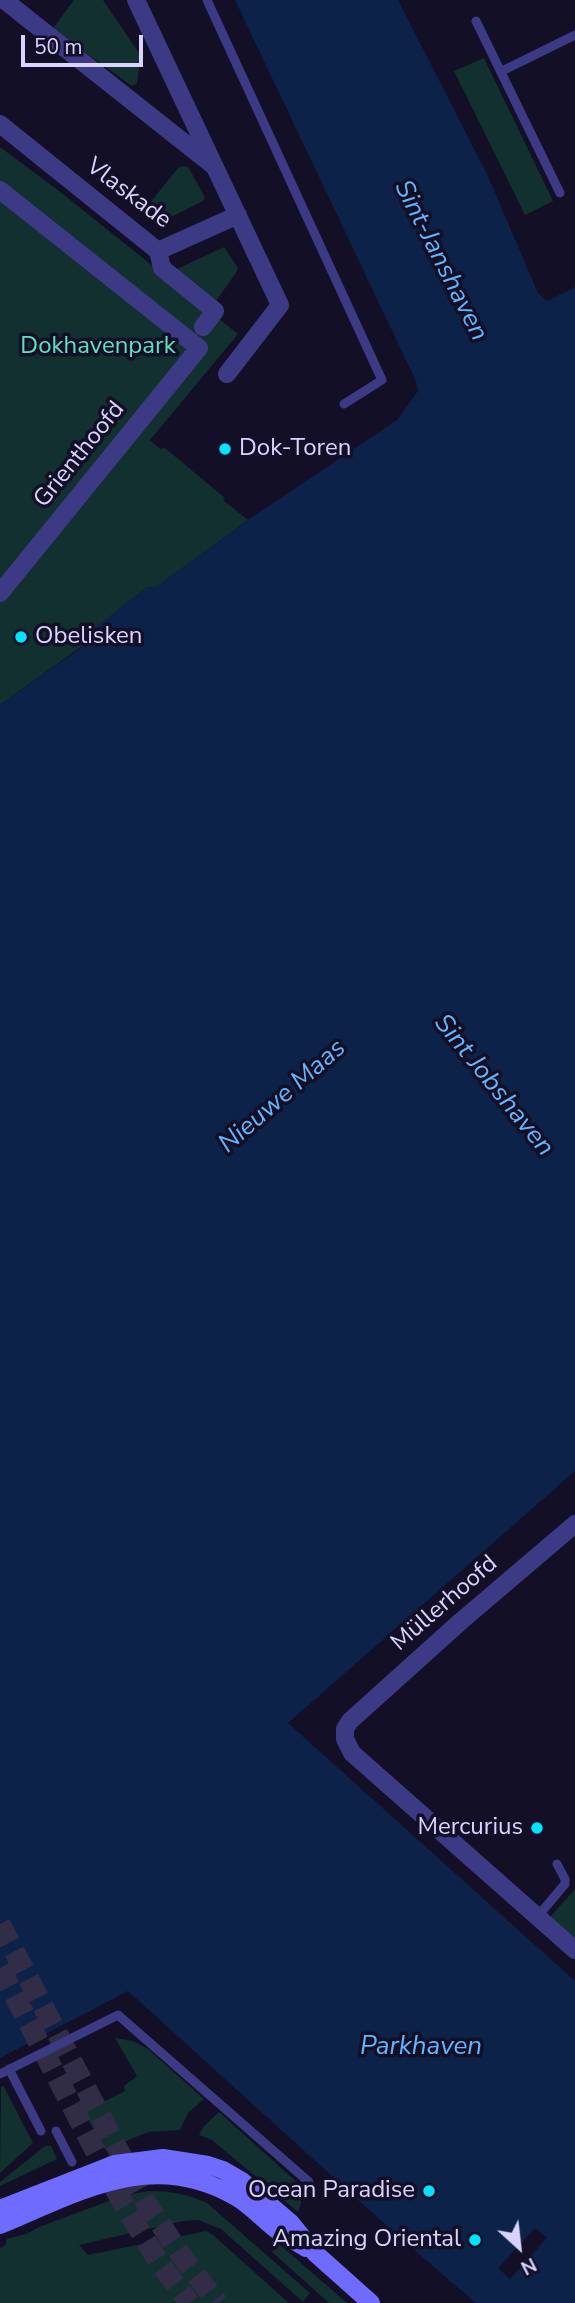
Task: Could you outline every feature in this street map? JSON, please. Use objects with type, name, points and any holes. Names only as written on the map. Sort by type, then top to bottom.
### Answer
[{"type":"street","points":[[4,0],[217,169]]},
{"type":"street","points":[[136,0],[280,305],[227,374]]},
{"type":"street","name":"Vlaskade","points":[[0,124],[158,251],[238,215]]},
{"type":"street","name":"Grienthoofd","points":[[0,190],[199,348],[0,593]]},
{"type":"street","points":[[158,251],[162,268],[215,311],[203,327]]},
{"type":"street","name":"Müllerhoofd","points":[[538,1916],[352,1753],[345,1739],[345,1730],[348,1722],[575,1524]]},
{"type":"street","points":[[538,1916],[575,1950]]},
{"type":"street","points":[[0,2225],[10,2210],[116,2180],[150,2174],[168,2174],[197,2180],[250,2207],[283,2235],[315,2253],[371,2303]]},
{"type":"lane","points":[[207,0],[382,380],[344,404]]},
{"type":"lane","points":[[476,21],[560,193]]},
{"type":"lane","points":[[502,71],[575,35]]},
{"type":"lane","points":[[538,1916],[565,1884],[557,1864]]},
{"type":"lane","points":[[41,2131],[5,2071],[118,2015],[309,2182]]},
{"type":"lane","points":[[56,2131],[72,2162]]},
{"type":"green space","points":[[74,0],[103,0],[141,56],[137,83],[132,86],[54,30]]},
{"type":"green space","points":[[484,58],[553,201],[525,215],[454,71]]},
{"type":"green space","name":"Dokhavenpark","points":[[0,147],[238,334],[150,440],[160,449],[165,448],[248,520],[155,588],[147,587],[78,642],[82,646],[0,705]]},
{"type":"green space","points":[[188,167],[205,197],[203,201],[164,218],[149,204],[178,168]]},
{"type":"green space","points":[[224,247],[238,268],[214,304],[175,270]]},
{"type":"green space","points":[[575,1889],[575,1940],[549,1918]]},
{"type":"green space","points":[[115,2038],[133,2041],[148,2049],[204,2099],[188,2113],[180,2130],[148,2132],[105,2150],[84,2112],[125,2091],[124,2086],[137,2076]]},
{"type":"green space","points":[[1,2086],[4,2087],[33,2143],[0,2173]]},
{"type":"green space","points":[[219,2112],[301,2186],[298,2212],[212,2140],[199,2135],[204,2126]]},
{"type":"green space","points":[[45,2146],[51,2146],[57,2159],[0,2186],[0,2182]]},
{"type":"green space","points":[[149,2191],[179,2194],[207,2203],[310,2293],[303,2302],[221,2229],[198,2220],[183,2221],[79,2245],[88,2255],[206,2231],[289,2303],[0,2303],[0,2248],[6,2245],[6,2239],[26,2234],[122,2196]]},
{"type":"green space","points":[[279,2244],[347,2303],[329,2303],[272,2252]]},
{"type":"water","points":[[235,0],[398,0],[487,174],[538,293],[547,301],[575,287],[575,1471],[288,1723],[575,1981],[575,2303],[476,2303],[398,2236],[128,1991],[0,2058],[0,705],[82,647],[78,641],[147,587],[155,588],[248,520],[397,420],[418,391],[416,381]]},
{"type":"pier","points":[[535,2228],[547,2238],[510,2279],[498,2268]]},
{"type":"tunnel","points":[[0,1924],[146,2203],[218,2303]]},
{"type":"tunnel","points":[[0,1968],[121,2200],[160,2264],[190,2303]]},
{"type":"place","name":"Dok-Toren","points":[[225,449]]},
{"type":"place","name":"Obelisken","points":[[21,637]]},
{"type":"place","name":"Mercurius","points":[[537,1828]]},
{"type":"place","name":"Ocean Paradise","points":[[429,2191]]},
{"type":"place","name":"Amazing Oriental","points":[[475,2240]]},
{"type":"water label","name":"Sint-Janshaven","points":[[440,261]]},
{"type":"water label","name":"Sint Jobshaven","points":[[493,1086]]},
{"type":"water label","name":"Nieuwe Maas","points":[[283,1097]]},
{"type":"water label","name":"Parkhaven","points":[[421,2048]]}]
